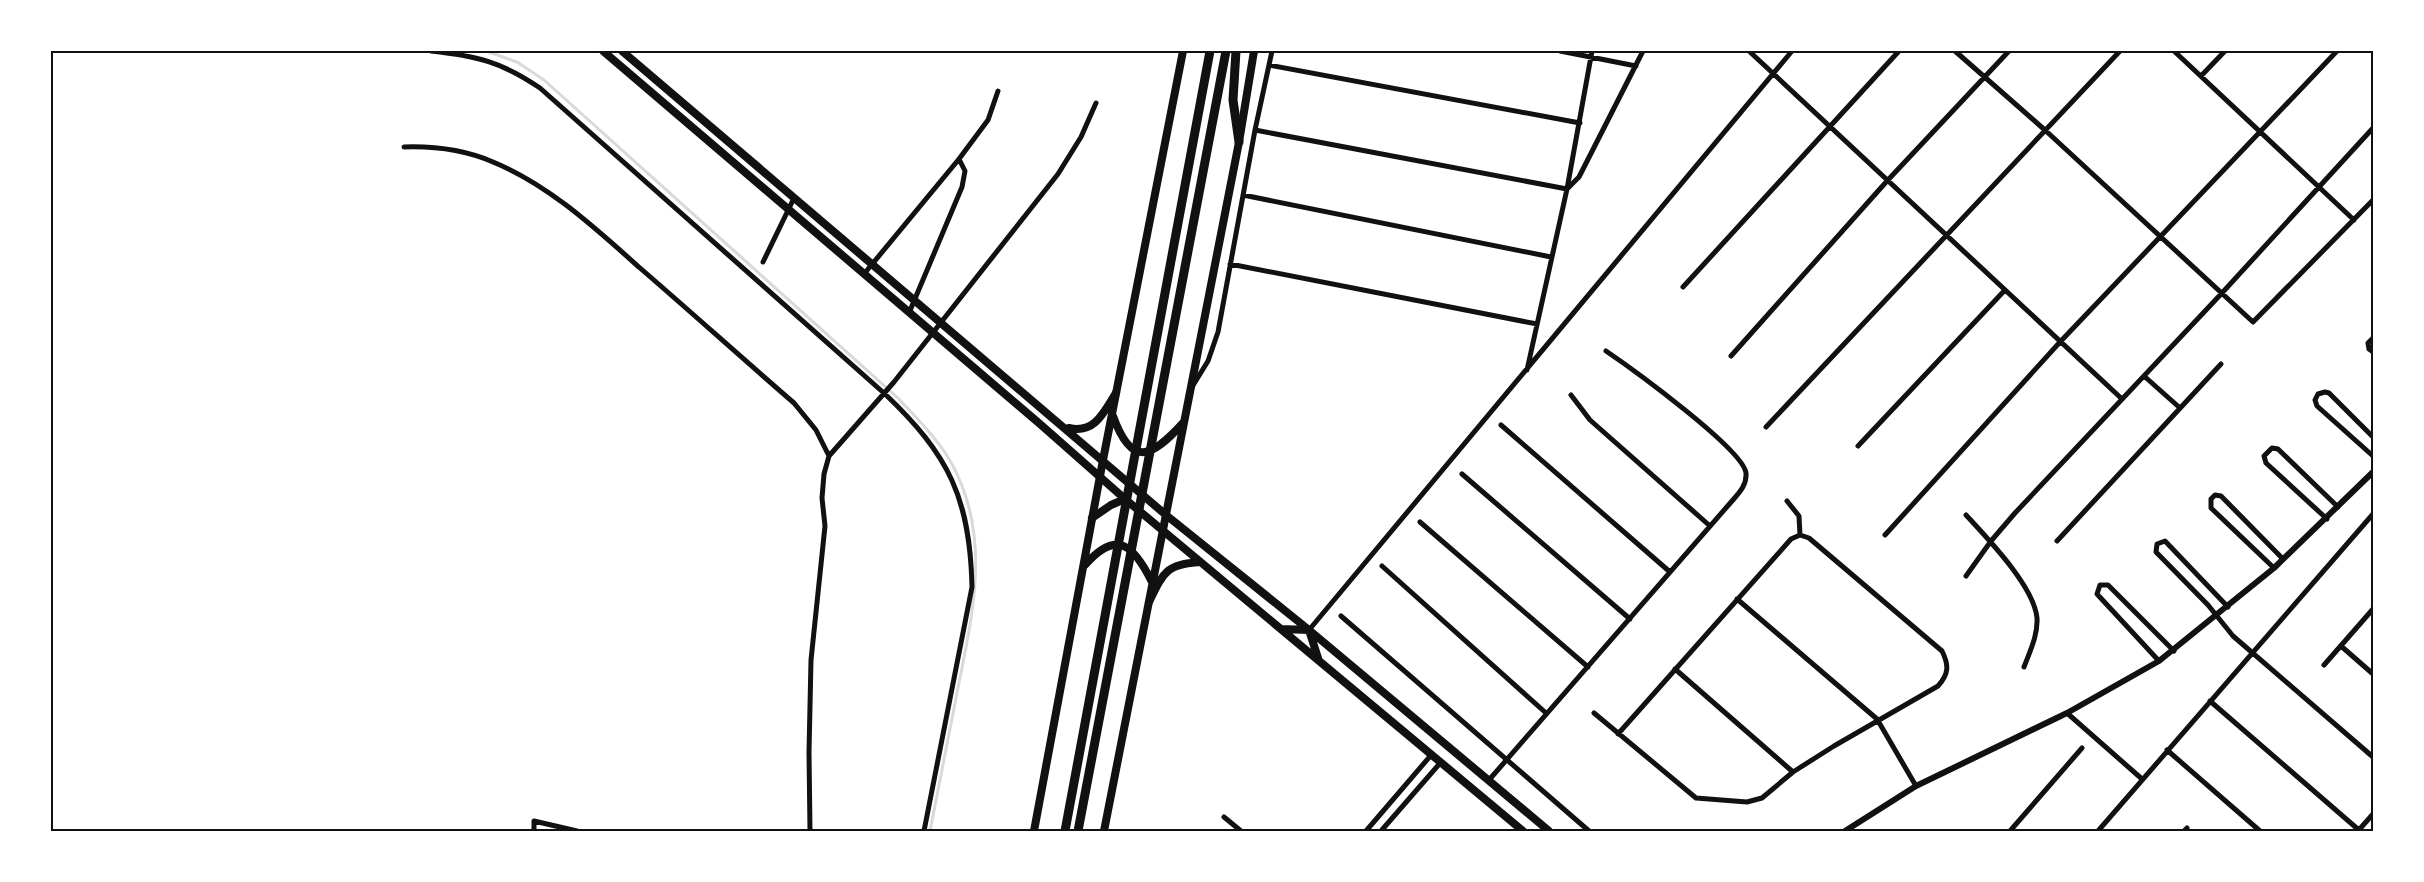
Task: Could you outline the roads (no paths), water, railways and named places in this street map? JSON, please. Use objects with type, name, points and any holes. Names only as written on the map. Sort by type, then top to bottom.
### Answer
[{"type":"highway","points":[[1065,831],[1210,51]]},
{"type":"highway","points":[[1078,831],[1214,124],[1226,51]]},
{"type":"highway","points":[[1236,51],[1233,100],[1239,142]]},
{"type":"main road","points":[[603,51],[1162,531],[1523,831]]},
{"type":"main road","points":[[622,51],[1166,515],[1309,630],[1549,831]]},
{"type":"main road","points":[[1034,831],[1103,459],[1184,51]]},
{"type":"main road","points":[[1104,831],[1239,142],[1254,51]]},
{"type":"main road","points":[[1065,427],[1077,430],[1089,428],[1101,417],[1116,393]]},
{"type":"main road","points":[[1112,415],[1119,435],[1126,445],[1140,452],[1153,451],[1160,447],[1184,423]]},
{"type":"main road","points":[[1092,518],[1125,499]]},
{"type":"main road","points":[[1083,567],[1103,547],[1124,546],[1140,560],[1152,582]]},
{"type":"main road","points":[[1149,602],[1159,582],[1169,570],[1181,563],[1200,562]]},
{"type":"main road","points":[[1281,629],[1309,630]]},
{"type":"main road","points":[[1309,630],[1318,660]]},
{"type":"street","points":[[431,51],[495,62],[516,71],[540,88],[886,393],[915,422],[937,450],[955,484],[965,516],[971,548],[972,587],[924,831]]},
{"type":"street","points":[[1190,391],[1214,346],[1272,51]]},
{"type":"street","points":[[1560,51],[1592,54],[1636,66]]},
{"type":"street","points":[[1567,189],[1579,177],[1643,51]]},
{"type":"street","points":[[1749,51],[2122,399]]},
{"type":"street","points":[[1309,630],[1792,51]]},
{"type":"street","points":[[1683,287],[1899,51]]},
{"type":"street","points":[[1955,51],[2046,131],[2253,322],[2373,200]]},
{"type":"street","points":[[1731,356],[1887,181],[2009,51]]},
{"type":"street","points":[[1766,427],[2120,51]]},
{"type":"street","points":[[2174,51],[2354,220]]},
{"type":"street","points":[[2201,76],[2225,51]]},
{"type":"street","points":[[1885,535],[2060,342],[2337,51]]},
{"type":"street","points":[[1526,372],[1567,189],[1592,54]]},
{"type":"street","points":[[1269,65],[1580,123]]},
{"type":"street","points":[[864,274],[959,159],[988,120],[998,91]]},
{"type":"street","points":[[810,831],[811,660],[825,526],[822,498],[824,474],[829,456],[886,393],[1058,174],[1081,137],[1096,103]]},
{"type":"street","points":[[1966,576],[1991,541],[2373,128]]},
{"type":"street","points":[[1255,130],[1567,189]]},
{"type":"street","points":[[404,147],[433,147],[492,161],[523,177],[586,220],[794,403],[816,430],[829,456]]},
{"type":"street","points":[[909,313],[962,188],[965,171],[959,159]]},
{"type":"street","points":[[1243,195],[1551,257]]},
{"type":"street","points":[[763,262],[794,198]]},
{"type":"street","points":[[1230,264],[1537,324]]},
{"type":"street","points":[[1858,446],[2005,291]]},
{"type":"street","points":[[2373,338],[2368,343],[2369,349],[2373,352]]},
{"type":"street","points":[[1489,780],[1743,488],[1746,471],[1739,458],[1643,376],[1606,351]]},
{"type":"street","points":[[2057,542],[2221,364]]},
{"type":"street","points":[[2144,376],[2180,408]]},
{"type":"street","points":[[2373,437],[2329,393],[2321,392],[2316,397],[2317,406],[2373,456]]},
{"type":"street","points":[[1571,395],[1590,420],[1710,526]]},
{"type":"street","points":[[1502,425],[1670,572]]},
{"type":"street","points":[[2326,519],[2266,463],[2264,456],[2267,451],[2272,448],[2278,449],[2338,507]]},
{"type":"street","points":[[1845,831],[1916,786],[2067,713],[2174,651],[2274,568],[2373,472]]},
{"type":"street","points":[[1462,474],[1630,619]]},
{"type":"street","points":[[2274,568],[2211,508],[2211,499],[2215,495],[2221,496],[2283,559]]},
{"type":"street","points":[[1787,501],[1798,516],[1800,535]]},
{"type":"street","points":[[2098,831],[2373,514]]},
{"type":"street","points":[[1966,515],[1991,541],[2025,586],[2033,601],[2037,618],[2035,637],[2024,667]]},
{"type":"street","points":[[1420,522],[1588,668]]},
{"type":"street","points":[[1594,713],[1618,734],[1696,798],[1747,802],[1762,798],[1793,772],[1877,719],[1938,686],[1946,677],[1948,663],[1942,651],[1809,538],[1800,535],[1791,539],[1618,734]]},
{"type":"street","points":[[2228,607],[2165,542],[2157,544],[2156,552],[2251,653],[2373,757]]},
{"type":"street","points":[[1382,566],[1546,713]]},
{"type":"street","points":[[2159,661],[2097,594],[2100,585],[2108,585],[2174,651]]},
{"type":"street","points":[[1737,599],[1877,719],[1916,786]]},
{"type":"street","points":[[2324,665],[2373,609]]},
{"type":"street","points":[[1341,616],[1589,831]]},
{"type":"street","points":[[2341,646],[2373,674]]},
{"type":"street","points":[[1675,669],[1793,772]]},
{"type":"street","points":[[2210,701],[2359,831],[2373,814]]},
{"type":"street","points":[[2067,713],[2142,779]]},
{"type":"street","points":[[2010,831],[2082,748]]},
{"type":"street","points":[[2167,750],[2260,831]]},
{"type":"street","points":[[1366,831],[1432,754]]},
{"type":"street","points":[[1382,831],[1441,762]]},
{"type":"street","points":[[1224,817],[1241,831]]},
{"type":"street","points":[[534,831],[534,821],[577,831]]},
{"type":"waterway","points":[[486,51],[517,62],[544,80],[899,399],[948,457],[965,494],[972,522],[975,578],[973,607],[930,831]]}]
